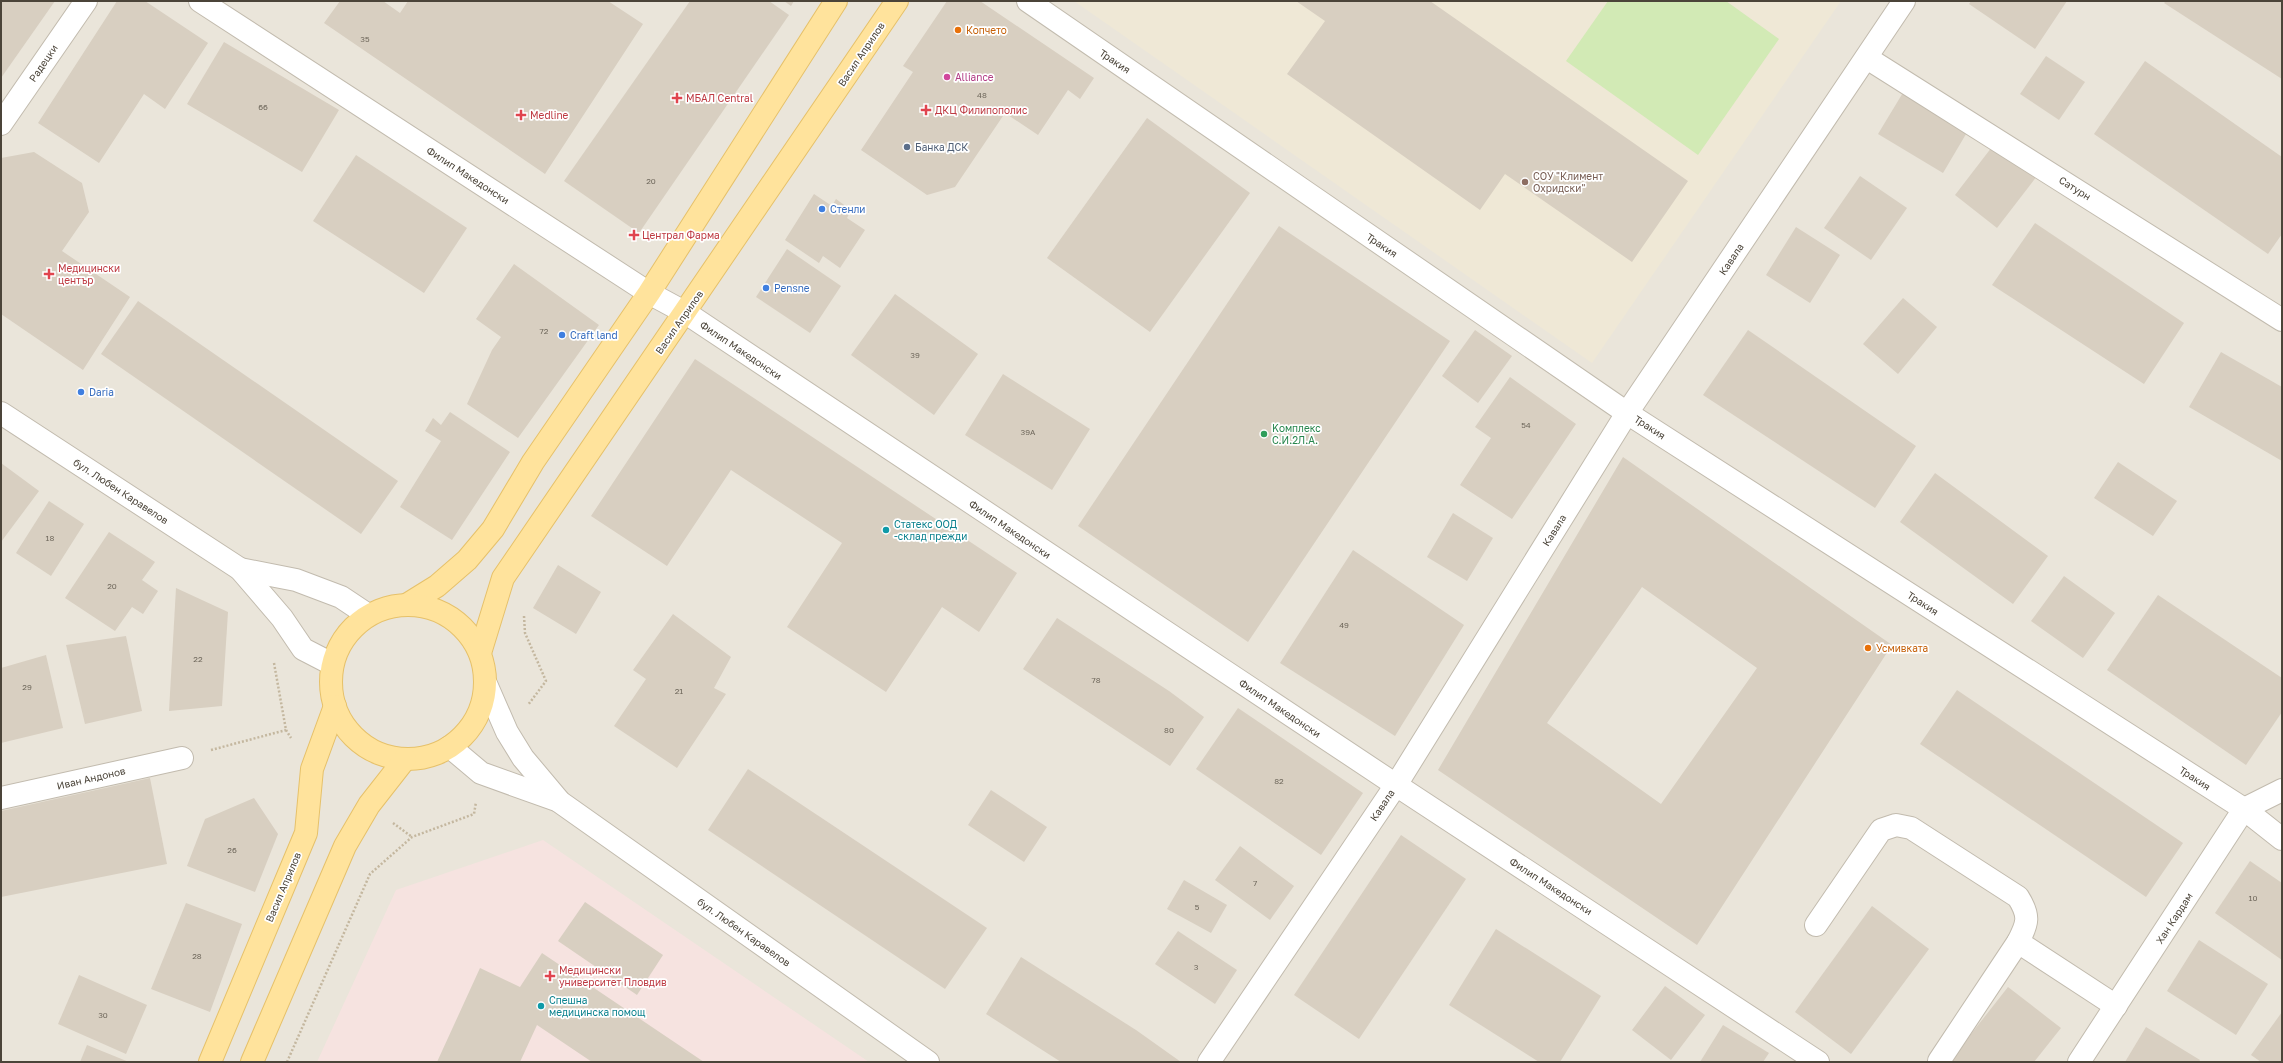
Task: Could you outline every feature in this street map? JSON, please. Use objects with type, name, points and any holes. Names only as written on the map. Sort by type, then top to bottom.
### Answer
[{"type":"main road","points":[[408,604],[437,586],[468,560],[493,529],[533,462],[649,293],[836,1]]},
{"type":"main road","name":"Васил Априлов","points":[[480,653],[503,578],[532,533],[686,313],[897,1]]},
{"type":"main road","points":[[408,604],[438,610],[463,627],[480,653],[486,684],[481,708],[469,730],[450,747],[429,757],[405,760],[370,749],[354,738],[335,706],[331,686],[332,664],[345,636],[368,615],[388,606],[408,604]]},
{"type":"main road","name":"Васил Априлов","points":[[210,1062],[306,833],[312,769],[335,706]]},
{"type":"main road","points":[[252,1062],[344,846],[369,805],[405,760]]},
{"type":"street","name":"Радецки","points":[[1,124],[86,1]]},
{"type":"street","name":"Филип Македонски","points":[[200,1],[649,293],[686,313],[1396,785],[1818,1062]]},
{"type":"street","name":"Тракия","points":[[1028,1],[1627,412],[2244,809],[2282,839]]},
{"type":"street","name":"Кавала","points":[[1209,1062],[1396,785],[1627,412],[1904,1]]},
{"type":"street","name":"Сатурн","points":[[1867,58],[2282,320]]},
{"type":"street","name":"бул. Любен Каравелов","points":[[1,413],[240,568],[282,618],[303,649],[332,664]]},
{"type":"street","name":"бул. Любен Каравелов","points":[[240,568],[296,580],[341,597],[368,615]]},
{"type":"street","name":"бул. Любен Каравелов","points":[[486,684],[507,732],[523,758],[560,802],[928,1062]]},
{"type":"street","name":"бул. Любен Каравелов","points":[[450,747],[481,773],[560,802]]},
{"type":"street","name":"Иван Андонов","points":[[1,798],[182,758]]},
{"type":"street","points":[[2244,809],[2282,790]]},
{"type":"street","name":"Хан Кардам","points":[[2079,1062],[2244,809]]},
{"type":"street","points":[[1816,925],[1881,830],[1896,825],[1911,828],[2018,897],[2026,909],[2027,925],[2018,942],[1939,1061]]},
{"type":"street","points":[[2018,942],[2116,1006]]},
{"type":"path","points":[[507,732],[546,681],[525,633],[523,611]]},
{"type":"path","points":[[274,662],[286,730],[312,769]]},
{"type":"path","points":[[182,758],[286,730]]},
{"type":"path","points":[[288,1062],[370,874],[412,837],[474,814],[481,773]]},
{"type":"path","points":[[369,805],[412,837]]},
{"type":"shaded area","points":[[1,1],[2282,1],[2282,1062],[1,1062]]},
{"type":"shaded area","name":"СОУ \"Климент Охридски\"","points":[[1074,1],[1841,1],[1592,363]]},
{"type":"shaded area","name":"Медицински университет Пловдив","points":[[543,840],[869,1062],[317,1062],[396,890]]},
{"type":"green space","points":[[1608,1],[1726,1],[1779,39],[1698,155],[1566,61]]},
{"type":"building","points":[[1,1],[55,1],[1,78]]},
{"type":"building","points":[[117,1],[145,1],[208,43],[165,109],[144,94],[99,163],[38,123]]},
{"type":"building","name":"Medline","points":[[340,1],[383,1],[400,13],[408,1],[608,1],[643,24],[545,174],[324,23]]},
{"type":"building","name":"МБАЛ Central","points":[[690,1],[769,1],[789,15],[639,233],[564,181]]},
{"type":"building","points":[[784,1],[794,1],[791,6]]},
{"type":"building","points":[[947,1],[980,1],[1094,78],[1080,99],[1068,90],[1038,135],[1005,113],[955,187],[927,195],[861,150],[913,72],[903,66]]},
{"type":"building","points":[[1296,1],[1430,1],[1688,181],[1632,262],[1505,174],[1480,210],[1287,74],[1325,21]]},
{"type":"building","points":[[1971,1],[2067,1],[2035,49],[1969,4]]},
{"type":"building","points":[[2166,1],[2282,1],[2282,79],[2164,3]]},
{"type":"building","points":[[224,42],[339,110],[302,172],[187,104]]},
{"type":"building","points":[[2046,56],[2085,82],[2059,120],[2020,94]]},
{"type":"building","points":[[2145,61],[2282,157],[2282,234],[2268,254],[2094,134]]},
{"type":"building","points":[[1904,91],[1969,129],[1943,173],[1878,134]]},
{"type":"building","points":[[1147,118],[1250,193],[1150,332],[1047,258]]},
{"type":"building","points":[[1995,143],[2037,176],[1997,228],[1955,195]]},
{"type":"building","name":"Медицински център","points":[[34,152],[82,183],[89,212],[62,251],[130,297],[83,370],[1,314],[1,158]]},
{"type":"building","points":[[356,155],[467,228],[424,293],[313,221]]},
{"type":"building","points":[[1860,176],[1907,208],[1871,260],[1824,228]]},
{"type":"building","points":[[814,194],[832,206],[836,199],[851,210],[847,218],[865,230],[840,268],[823,256],[819,263],[785,240]]},
{"type":"building","points":[[2035,223],[2184,323],[2144,384],[1992,285]]},
{"type":"building","name":"Kомплекс С.И.2Л.А.","points":[[1279,226],[1450,341],[1248,642],[1078,526]]},
{"type":"building","points":[[1796,227],[1840,255],[1810,303],[1766,275]]},
{"type":"building","points":[[787,249],[841,286],[810,333],[756,297]]},
{"type":"building","points":[[514,264],[599,325],[518,438],[467,404],[492,350],[501,337],[476,319]]},
{"type":"building","points":[[895,294],[978,354],[934,415],[851,355]]},
{"type":"building","points":[[1903,298],[1937,327],[1898,374],[1863,344]]},
{"type":"building","points":[[138,301],[398,481],[361,534],[101,354]]},
{"type":"building","points":[[1475,330],[1512,356],[1478,403],[1442,376]]},
{"type":"building","points":[[1748,330],[1916,446],[1875,508],[1703,395]]},
{"type":"building","points":[[2221,352],[2282,387],[2282,461],[2189,407]]},
{"type":"building","name":"Статекс ООД -склад прежди","points":[[695,359],[1017,573],[979,632],[942,607],[886,692],[787,627],[842,543],[731,470],[667,566],[591,516]]},
{"type":"building","points":[[1003,374],[1090,429],[1052,490],[965,435]]},
{"type":"building","points":[[1510,377],[1576,424],[1512,519],[1460,485],[1491,438],[1475,427]]},
{"type":"building","points":[[450,412],[510,452],[452,540],[400,507],[441,441],[425,431],[433,418],[441,425]]},
{"type":"building","points":[[1623,457],[1892,645],[1697,945],[1438,770]],"holes":[[[1642,587],[1757,668],[1661,804],[1547,723]]]},
{"type":"building","points":[[2118,462],[2177,501],[2153,536],[2094,498]]},
{"type":"building","points":[[1,463],[39,491],[1,542]]},
{"type":"building","points":[[1935,473],[2048,556],[2013,604],[1900,522]]},
{"type":"building","points":[[49,501],[84,524],[51,576],[16,553]]},
{"type":"building","points":[[1453,513],[1493,538],[1467,581],[1427,557]]},
{"type":"building","points":[[109,532],[155,562],[142,580],[158,591],[143,614],[132,607],[115,631],[65,598]]},
{"type":"building","points":[[1353,550],[1464,625],[1395,736],[1280,663]]},
{"type":"building","points":[[558,565],[601,592],[576,634],[533,608]]},
{"type":"building","points":[[2064,576],[2115,613],[2083,658],[2031,621]]},
{"type":"building","points":[[176,588],[228,612],[222,706],[169,711]]},
{"type":"building","points":[[2158,595],[2282,678],[2282,712],[2246,765],[2107,670]]},
{"type":"building","points":[[673,614],[731,657],[714,688],[726,694],[677,768],[614,726],[646,679],[633,670]]},
{"type":"building","points":[[1057,618],[1169,691],[1204,717],[1170,766],[1023,669]]},
{"type":"building","points":[[126,636],[142,711],[85,724],[66,645]]},
{"type":"building","points":[[46,655],[63,728],[1,743],[1,668]]},
{"type":"building","points":[[1957,690],[2183,843],[2146,897],[1920,744]]},
{"type":"building","points":[[1238,708],[1363,793],[1321,855],[1196,769]]},
{"type":"building","points":[[748,769],[987,928],[945,989],[708,830]]},
{"type":"building","points":[[150,778],[167,864],[1,897],[1,811]]},
{"type":"building","points":[[991,790],[1047,827],[1024,862],[968,825]]},
{"type":"building","points":[[254,798],[278,834],[255,892],[187,866],[205,819]]},
{"type":"building","points":[[1401,835],[1466,879],[1359,1039],[1294,995]]},
{"type":"building","points":[[1240,846],[1294,886],[1270,920],[1215,880]]},
{"type":"building","points":[[2250,861],[2282,883],[2282,960],[2215,913]]},
{"type":"building","points":[[1184,880],[1227,905],[1211,933],[1167,909]]},
{"type":"building","points":[[585,902],[663,955],[637,995],[558,941]]},
{"type":"building","points":[[186,903],[242,924],[210,1012],[151,989]]},
{"type":"building","points":[[1872,906],[1929,949],[1851,1054],[1795,1012]]},
{"type":"building","points":[[1496,929],[1601,996],[1560,1062],[1539,1062],[1449,1005]]},
{"type":"building","points":[[1178,931],[1237,970],[1215,1004],[1155,964]]},
{"type":"building","points":[[2199,940],[2268,984],[2236,1035],[2167,991]]},
{"type":"building","name":"Спешна медицинска помощ","points":[[542,953],[704,1062],[592,1062],[537,1025],[520,1062],[437,1062],[480,968],[520,987]]},
{"type":"building","points":[[1021,957],[1136,1030],[1181,1062],[1061,1062],[986,1014]]},
{"type":"building","points":[[79,975],[147,1005],[126,1054],[58,1024]]},
{"type":"building","points":[[1665,986],[1705,1015],[1671,1060],[1632,1030]]},
{"type":"building","points":[[2008,987],[2061,1028],[2034,1062],[1949,1062]]},
{"type":"building","points":[[2282,1012],[2282,1062],[2261,1062],[2251,1055]]},
{"type":"building","points":[[1723,1025],[1769,1053],[1763,1062],[1700,1062]]},
{"type":"building","points":[[2146,1027],[2200,1060],[2199,1062],[2125,1062]]},
{"type":"building","points":[[87,1045],[129,1062],[80,1062]]},
{"type":"place","name":"Копчето","points":[[958,30]]},
{"type":"place","name":"Alliance","points":[[947,77]]},
{"type":"place","name":"МБАЛ Central","points":[[677,98]]},
{"type":"place","name":"ДКЦ Филипополис","points":[[926,110]]},
{"type":"place","name":"Medline","points":[[521,115]]},
{"type":"place","name":"Банка ДСК","points":[[907,147]]},
{"type":"place","name":"СОУ \"Климент Охридски\"","points":[[1525,182]]},
{"type":"place","name":"Стенли","points":[[822,209]]},
{"type":"place","name":"Централ Фарма","points":[[634,235]]},
{"type":"place","name":"Медицински център","points":[[49,274]]},
{"type":"place","name":"Pensne","points":[[766,288]]},
{"type":"place","name":"Craft land","points":[[562,335]]},
{"type":"place","name":"Daria","points":[[81,392]]},
{"type":"place","name":"Kомплекс С.И.2Л.А.","points":[[1264,434]]},
{"type":"place","name":"Статекс ООД -склад прежди","points":[[886,530]]},
{"type":"place","name":"Усмивката","points":[[1868,648]]},
{"type":"place","name":"Медицински университет Пловдив","points":[[550,976]]},
{"type":"place","name":"Спешна медицинска помощ","points":[[541,1006]]}]
